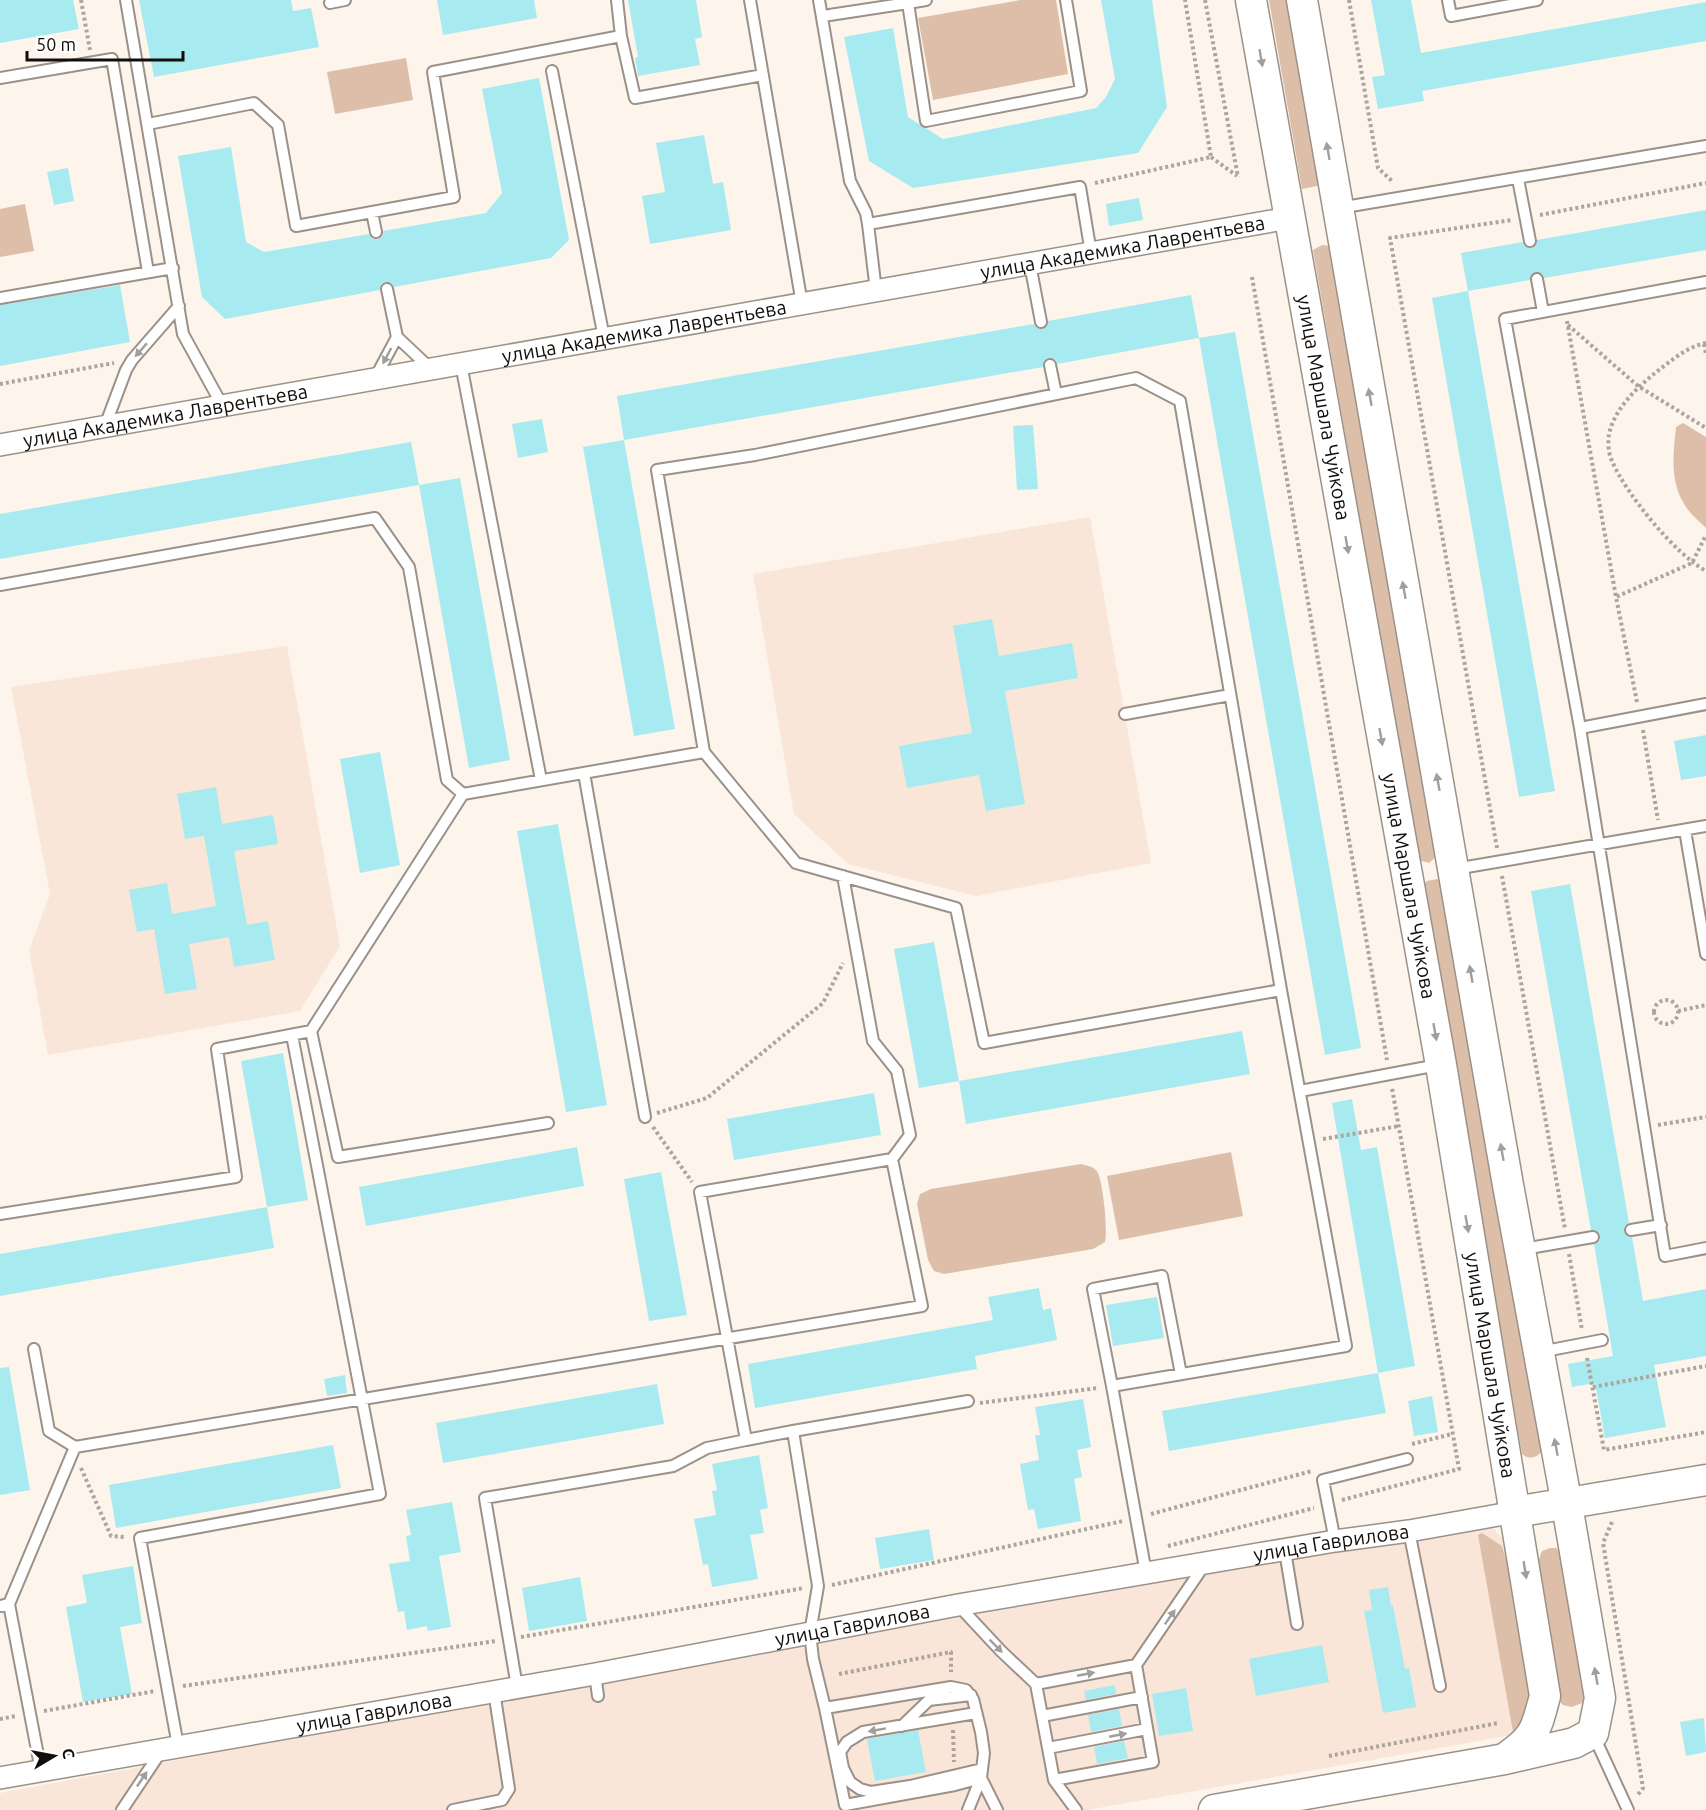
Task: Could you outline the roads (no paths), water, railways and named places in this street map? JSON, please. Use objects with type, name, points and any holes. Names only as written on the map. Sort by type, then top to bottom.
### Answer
[{"type":"main road","name":"улица Маршала Чуйкова","points":[[1251,0],[1441,1065],[1545,1696],[1535,1732],[1524,1745],[1505,1759]]},
{"type":"main road","points":[[1214,1810],[1505,1759],[1574,1743],[1593,1733],[1600,1698],[1302,0]]},
{"type":"main road","points":[[1289,218],[1338,208]]},
{"type":"main road","points":[[1406,877],[1453,869]]},
{"type":"main road","name":"улица Гаврилова","points":[[1515,1512],[1706,1480]]},
{"type":"street","name":"улица Академика Лаврентьева","points":[[0,445],[1289,218]]},
{"type":"street","name":"улица Гаврилова","points":[[0,1778],[595,1674],[958,1605],[1144,1563],[1205,1564],[1515,1512]]},
{"type":"lane","points":[[126,0],[183,334],[222,405]]},
{"type":"lane","points":[[330,3],[345,0]]},
{"type":"lane","points":[[617,0],[621,36],[635,98],[763,75]]},
{"type":"lane","points":[[750,0],[802,304]]},
{"type":"lane","points":[[819,0],[850,181],[866,213],[876,291]]},
{"type":"lane","points":[[823,16],[926,0]]},
{"type":"lane","points":[[908,3],[926,121],[1081,91],[1066,0]]},
{"type":"lane","points":[[1448,0],[1451,16],[1538,0]]},
{"type":"lane","points":[[148,124],[254,103],[278,125],[296,226],[454,197],[433,72],[621,36]]},
{"type":"lane","points":[[0,78],[112,59],[148,272]]},
{"type":"lane","points":[[552,71],[604,338]]},
{"type":"lane","points":[[1338,208],[1706,146]]},
{"type":"lane","points":[[1518,179],[1530,241]]},
{"type":"lane","points":[[868,224],[1080,187],[1091,253]]},
{"type":"lane","points":[[372,212],[376,232]]},
{"type":"lane","points":[[1030,264],[1041,322]]},
{"type":"lane","points":[[0,298],[173,268]]},
{"type":"lane","points":[[1537,279],[1543,312]]},
{"type":"lane","points":[[1706,282],[1505,320],[1580,728],[1665,1256],[1706,1248]]},
{"type":"lane","points":[[387,289],[397,337],[431,369]]},
{"type":"lane","points":[[105,426],[132,360],[179,306]]},
{"type":"lane","points":[[375,379],[397,337]]},
{"type":"lane","points":[[460,364],[541,780]]},
{"type":"lane","points":[[1050,366],[1056,394]]},
{"type":"lane","points":[[1112,1386],[1346,1346],[1281,990],[1180,401],[1136,378],[755,455],[657,470],[704,753],[795,863],[956,908],[984,1043],[1281,990]]},
{"type":"lane","points":[[0,585],[375,518],[409,567],[447,780],[463,794]]},
{"type":"lane","points":[[1125,714],[1230,695]]},
{"type":"lane","points":[[1580,728],[1706,704]]},
{"type":"lane","points":[[549,1123],[338,1157],[311,1031],[463,794],[704,753]]},
{"type":"lane","points":[[584,773],[645,1117]]},
{"type":"lane","points":[[1453,869],[1706,826]]},
{"type":"lane","points":[[1685,830],[1706,954]]},
{"type":"lane","points":[[746,1440],[700,1192],[892,1159],[909,1136],[897,1071],[873,1041],[843,876]]},
{"type":"lane","points":[[0,1214],[236,1177],[217,1048],[311,1031]]},
{"type":"lane","points":[[122,1810],[170,1748],[167,1689],[140,1538],[380,1494],[292,1035]]},
{"type":"lane","points":[[1300,1091],[1441,1065]]},
{"type":"lane","points":[[34,1349],[49,1431],[75,1447],[922,1306],[892,1159]]},
{"type":"lane","points":[[1631,1230],[1661,1225]]},
{"type":"lane","points":[[1520,1250],[1593,1237]]},
{"type":"lane","points":[[1144,1563],[1093,1289],[1162,1276],[1181,1374]]},
{"type":"lane","points":[[1538,1352],[1602,1340]]},
{"type":"lane","points":[[517,1687],[485,1498],[673,1466],[707,1448],[968,1401]]},
{"type":"lane","points":[[793,1431],[818,1586],[810,1633],[813,1659],[825,1708],[843,1807],[955,1785],[982,1774]]},
{"type":"lane","points":[[41,1771],[5,1605],[75,1447]]},
{"type":"lane","points":[[1335,1541],[1323,1480],[1407,1459]]},
{"type":"lane","points":[[1409,1531],[1440,1686]]},
{"type":"lane","points":[[1285,1551],[1297,1624]]},
{"type":"lane","points":[[1036,1684],[1136,1665],[1205,1564]]},
{"type":"lane","points":[[958,1605],[1036,1684],[1054,1780],[1076,1810]]},
{"type":"lane","points":[[1054,1780],[1153,1762],[1136,1665]]},
{"type":"lane","points":[[595,1674],[598,1696]]},
{"type":"lane","points":[[825,1708],[951,1687],[966,1690],[971,1695],[984,1753],[982,1774],[969,1810]]},
{"type":"lane","points":[[453,1810],[502,1800],[509,1789],[494,1691]]},
{"type":"lane","points":[[902,1726],[929,1700],[971,1695]]},
{"type":"lane","points":[[1042,1716],[1142,1697]]},
{"type":"lane","points":[[976,1713],[863,1732],[847,1742],[840,1752],[843,1768],[850,1782],[860,1789],[871,1792],[982,1774]]},
{"type":"lane","points":[[1048,1748],[1147,1730]]},
{"type":"lane","points":[[1593,1733],[1628,1810]]},
{"type":"lane","points":[[982,1774],[996,1810]]}]
